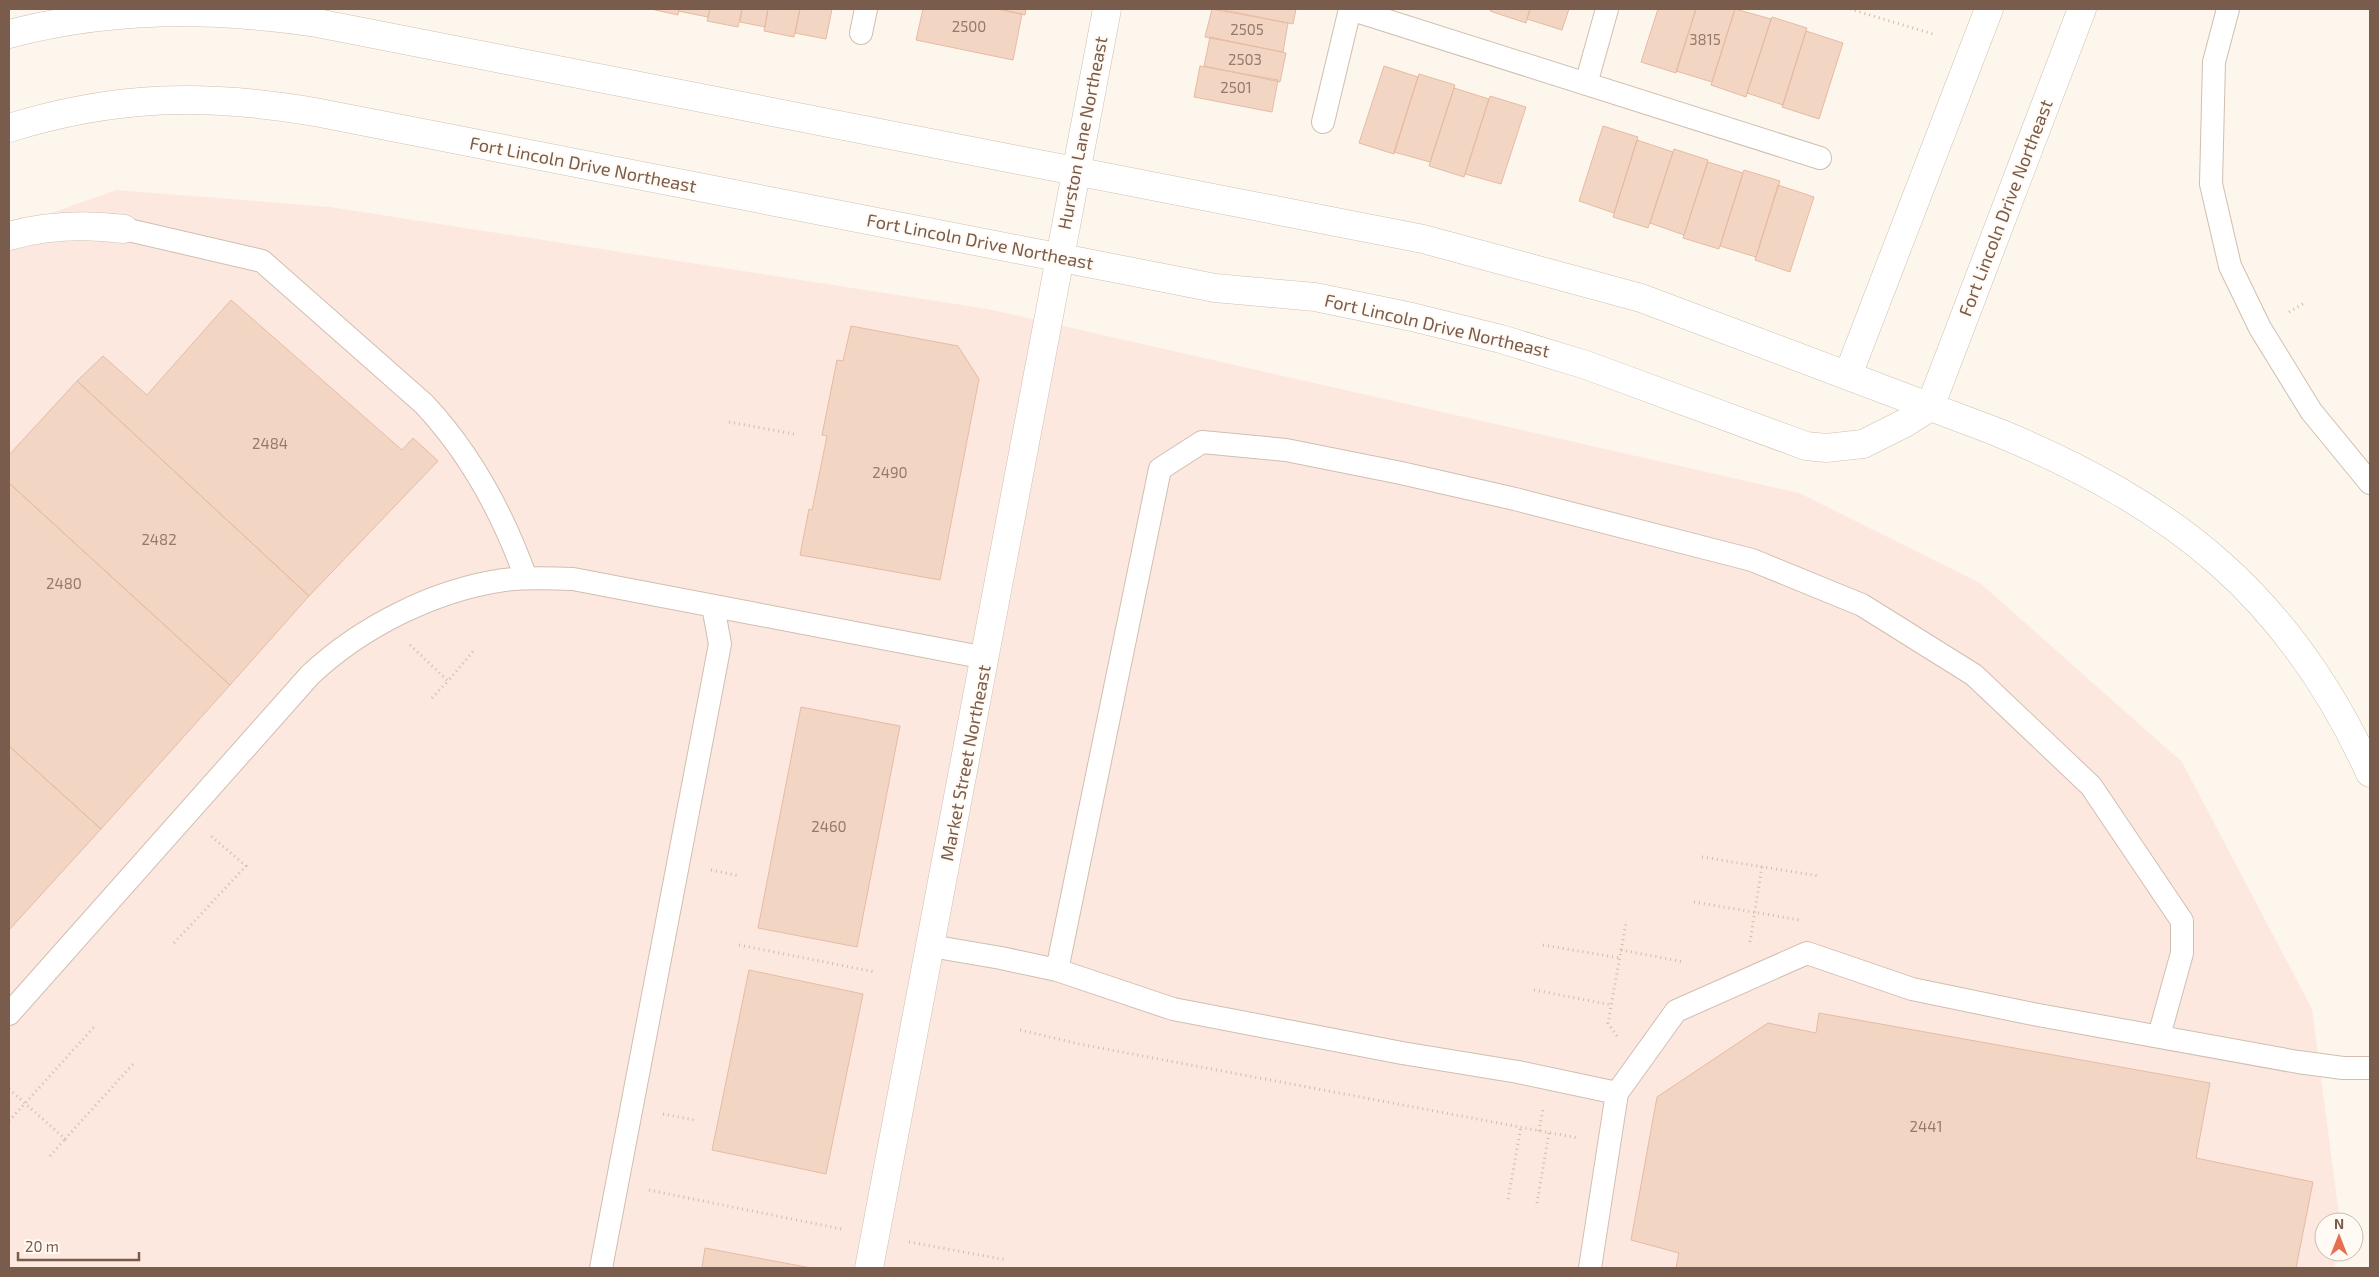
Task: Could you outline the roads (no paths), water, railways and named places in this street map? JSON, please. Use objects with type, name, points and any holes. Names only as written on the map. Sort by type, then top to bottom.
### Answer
[{"type":"street","name":"Hurston Lane Northeast","points":[[1059,258],[1107,9]]},
{"type":"street","points":[[1848,375],[1989,9]]},
{"type":"street","name":"Fort Lincoln Drive Northeast","points":[[9,128],[83,109],[125,102],[216,100],[267,104],[1215,288],[1315,297],[1456,328],[1543,350],[1735,418],[1806,446],[1826,448],[1863,444],[1898,427],[1930,407],[2082,9]]},
{"type":"street","points":[[9,34],[55,23],[97,16],[189,10],[273,17],[363,31],[1075,172],[1379,230],[1501,258],[1642,298],[1848,375],[2055,456],[2104,481],[2144,505],[2193,540],[2265,606],[2305,656],[2332,698],[2370,773]]},
{"type":"street","points":[[9,236],[66,225],[92,225],[124,230]]},
{"type":"street","name":"Market Street Northeast","points":[[869,1268],[986,658],[1059,258]]},
{"type":"lane","points":[[861,33],[866,9]]},
{"type":"lane","points":[[1323,122],[1350,9],[1820,158]]},
{"type":"lane","points":[[1586,84],[1607,9]]},
{"type":"lane","points":[[2223,11],[2214,62],[2211,184],[2230,266],[2260,328],[2311,411],[2370,482]]},
{"type":"lane","points":[[124,230],[262,261],[440,420],[474,468],[499,513],[511,536],[526,578]]},
{"type":"lane","points":[[1057,970],[1160,469],[1202,442],[1286,450],[1401,473],[1514,500],[1752,560],[1862,605],[1974,676],[2091,786],[2182,921],[2182,953],[2159,1036]]},
{"type":"lane","points":[[9,1014],[310,675],[351,640],[388,619],[436,599],[482,584],[526,578],[573,579],[986,658]]},
{"type":"lane","points":[[601,1268],[720,644],[713,606]]},
{"type":"lane","points":[[930,946],[1057,970],[1174,1009],[1617,1092]]},
{"type":"lane","points":[[1590,1268],[1617,1092],[1676,1011],[1807,953],[1912,989],[2033,1014],[2298,1062],[2343,1068],[2370,1068]]}]
